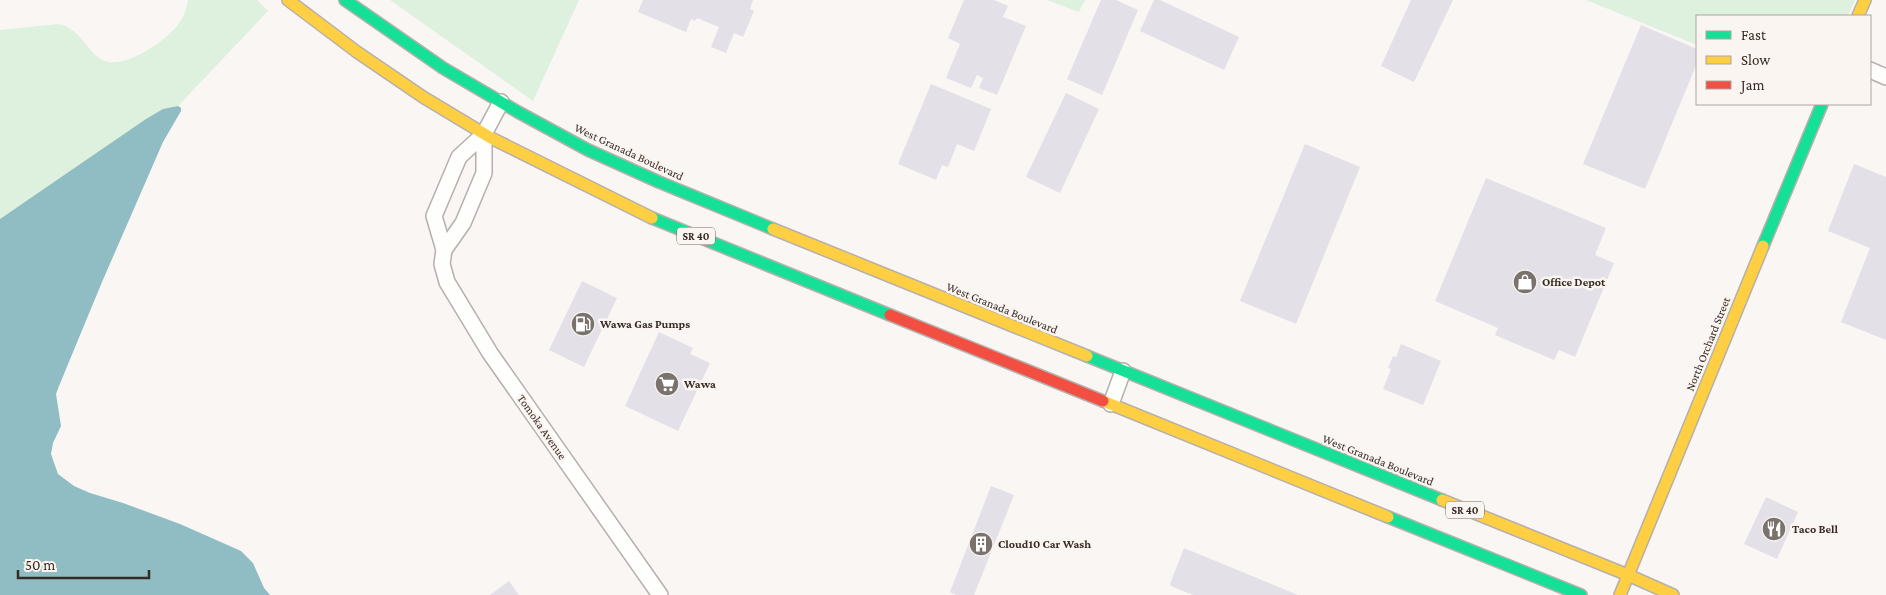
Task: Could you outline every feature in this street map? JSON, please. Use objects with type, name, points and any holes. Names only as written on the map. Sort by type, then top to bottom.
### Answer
[{"type":"main road","name":"SR 40","points":[[288,0],[357,52],[414,91],[484,134],[638,212],[1581,595]]},
{"type":"main road","name":"West Granada Boulevard","points":[[345,0],[443,68],[501,102],[588,150],[659,182],[1628,575],[1673,595]]},
{"type":"main road","points":[[1858,15],[1865,0]]},
{"type":"main road","name":"North Orchard Street","points":[[1620,595],[1822,105]]},
{"type":"street","points":[[1871,70],[1886,77]]},
{"type":"street","name":"Tomoka Avenue","points":[[501,102],[484,134],[459,157],[434,216],[444,250],[442,264],[447,282],[490,353],[660,595]]},
{"type":"street","name":"Tomoka Avenue","points":[[444,250],[463,224],[484,173],[484,134]]},
{"type":"street","points":[[1111,404],[1123,371]]},
{"type":"green space","points":[[188,0],[257,0],[268,11],[178,106],[163,109],[0,219],[0,30],[58,24],[66,26],[79,36],[99,58],[105,61],[124,61],[146,51],[167,36],[181,20]]},
{"type":"green space","points":[[390,0],[579,0],[533,101]]},
{"type":"green space","points":[[1047,0],[1085,0],[1079,12]]},
{"type":"green space","points":[[1586,0],[1855,0],[1848,15],[1696,15],[1696,45]]},
{"type":"water","points":[[178,106],[181,108],[181,111],[163,142],[56,394],[61,426],[53,443],[51,454],[58,474],[74,486],[180,524],[241,551],[253,563],[264,588],[270,595],[0,595],[0,219],[146,119],[163,109]]},
{"type":"building","points":[[643,0],[753,0],[750,9],[754,11],[743,37],[734,33],[726,53],[711,47],[719,27],[697,18],[695,21],[691,19],[686,32],[638,12]]},
{"type":"building","points":[[964,0],[994,0],[1008,6],[1003,17],[1026,26],[997,95],[979,88],[983,78],[977,75],[971,88],[946,78],[960,44],[948,38]]},
{"type":"building","points":[[1101,0],[1116,0],[1138,10],[1102,95],[1067,79]]},
{"type":"building","points":[[1154,0],[1160,0],[1239,37],[1224,70],[1140,31]]},
{"type":"building","points":[[1411,0],[1453,0],[1414,82],[1381,66]]},
{"type":"building","points":[[1641,25],[1696,49],[1696,65],[1645,189],[1583,164]]},
{"type":"building","points":[[931,84],[991,109],[974,151],[957,144],[948,167],[942,165],[936,180],[898,164]]},
{"type":"building","points":[[1066,93],[1099,109],[1060,193],[1026,177]]},
{"type":"building","points":[[1305,144],[1360,167],[1296,324],[1240,301]]},
{"type":"building","points":[[1854,164],[1886,177],[1886,340],[1841,322],[1870,248],[1828,231]]},
{"type":"building","name":"Office Depot","points":[[1486,178],[1606,228],[1595,255],[1614,263],[1575,357],[1559,350],[1554,360],[1495,335],[1498,328],[1435,301]]},
{"type":"building","name":"Wawa Gas Pumps","points":[[582,281],[617,298],[584,367],[549,350]]},
{"type":"building","name":"Wawa","points":[[659,332],[693,348],[690,354],[710,363],[678,431],[625,406]]},
{"type":"building","points":[[1401,344],[1441,361],[1423,405],[1383,389],[1391,369],[1388,368],[1393,356],[1396,357]]},
{"type":"building","name":"Cloud10 Car Wash","points":[[991,486],[1014,495],[974,595],[956,595],[950,592]]},
{"type":"building","points":[[1766,497],[1798,512],[1777,559],[1744,544]]},
{"type":"building","points":[[1184,548],[1298,595],[1193,595],[1171,586],[1170,584]]},
{"type":"building","points":[[509,581],[519,595],[490,595]]},
{"type":"traffic: fast","points":[[345,0],[443,68],[588,150],[659,182],[773,229]]},
{"type":"traffic: fast","points":[[1763,246],[1822,105]]},
{"type":"traffic: fast","points":[[652,218],[890,315]]},
{"type":"traffic: fast","points":[[1087,356],[1442,500]]},
{"type":"traffic: fast","points":[[1388,517],[1581,595]]},
{"type":"traffic: slow","points":[[288,0],[357,52],[423,97],[491,138],[652,218]]},
{"type":"traffic: slow","points":[[1858,15],[1865,0]]},
{"type":"traffic: slow","points":[[773,229],[1087,356]]},
{"type":"traffic: slow","points":[[1620,595],[1763,246]]},
{"type":"traffic: slow","points":[[1103,401],[1388,517]]},
{"type":"traffic: slow","points":[[1442,500],[1673,595]]},
{"type":"traffic: jam","points":[[890,315],[1103,401]]},
{"type":"place","name":"Office Depot","points":[[1525,282]]},
{"type":"place","name":"Wawa Gas Pumps","points":[[583,324]]},
{"type":"place","name":"Wawa","points":[[667,384]]},
{"type":"place","name":"Taco Bell","points":[[1774,529]]},
{"type":"place","name":"Cloud10 Car Wash","points":[[981,544]]}]
